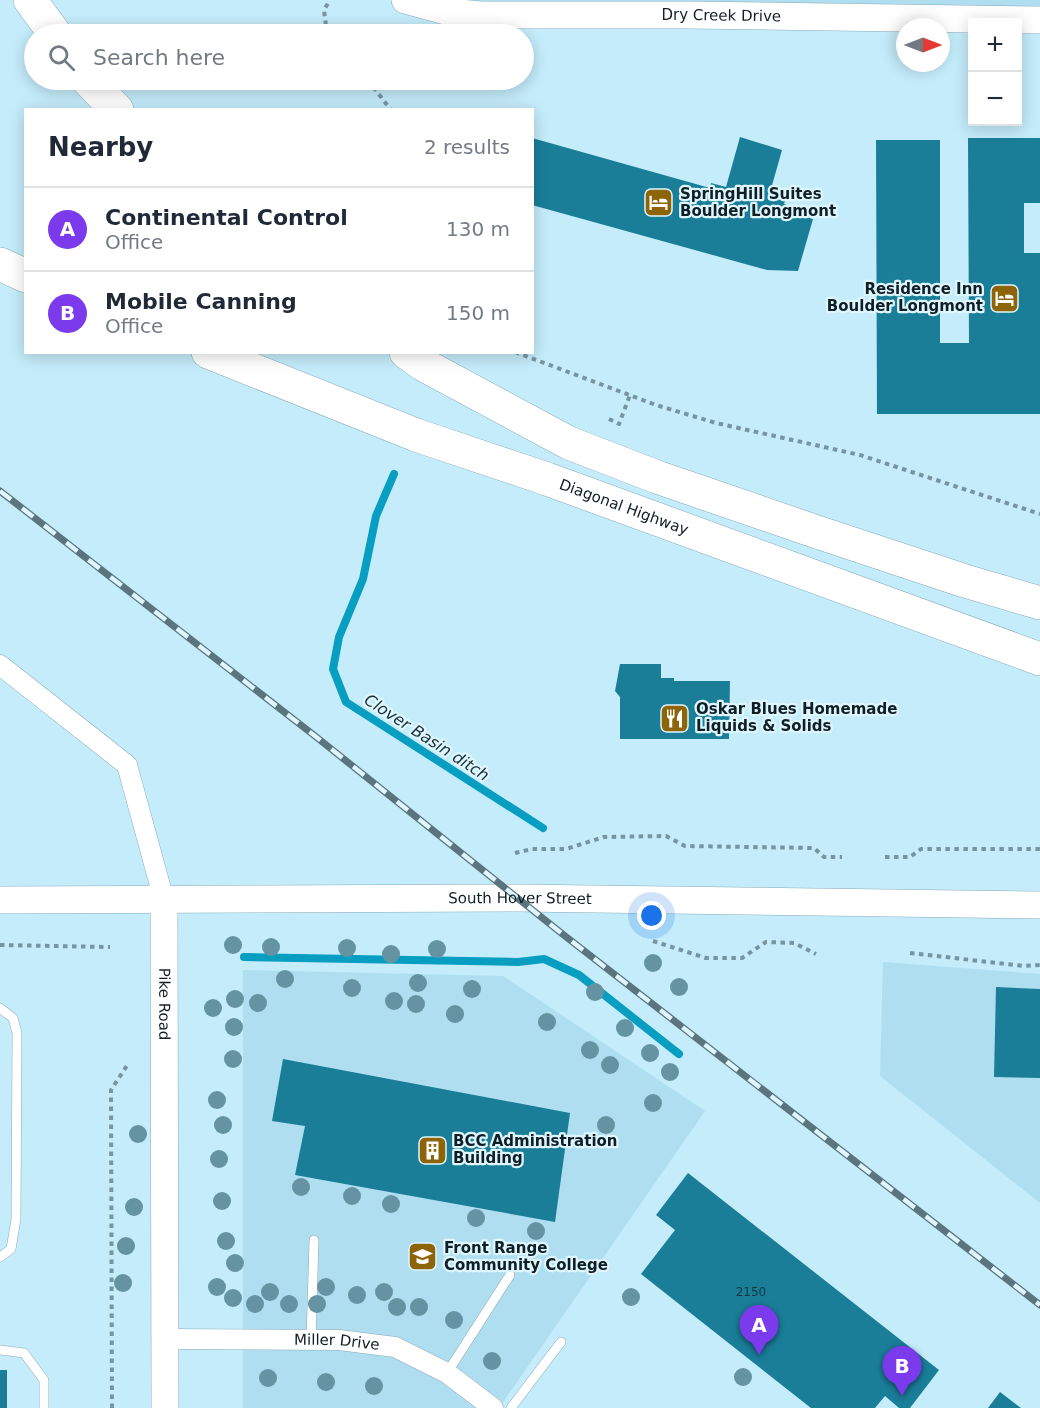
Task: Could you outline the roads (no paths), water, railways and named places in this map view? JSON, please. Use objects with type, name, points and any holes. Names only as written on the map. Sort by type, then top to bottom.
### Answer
[{"type":"highway","points":[[30,0],[48,24]]},
{"type":"highway","points":[[98,90],[115,108]]},
{"type":"highway","points":[[0,264],[24,275]]},
{"type":"highway","name":"Diagonal Highway","points":[[213,354],[416,435],[547,479],[1040,659]]},
{"type":"highway","points":[[409,354],[424,365],[569,443],[657,477],[803,527],[1040,603]]},
{"type":"main road","name":"Dry Creek Drive","points":[[405,0],[448,12],[481,15],[689,15],[1040,20]]},
{"type":"main road","name":"South Hover Street","points":[[0,900],[519,898],[1040,904]]},
{"type":"main road","name":"Pike Road","points":[[164,900],[165,1408]]},
{"type":"street","name":"Pike Road","points":[[0,665],[127,765],[164,900]]},
{"type":"street","name":"Miller Drive","points":[[165,1339],[339,1340],[395,1347],[447,1373],[493,1408]]},
{"type":"lane","points":[[0,1008],[14,1018],[17,1033],[16,1219],[11,1249],[0,1257]]},
{"type":"lane","points":[[311,1340],[314,1240]]},
{"type":"lane","points":[[447,1373],[510,1275]]},
{"type":"lane","points":[[511,1408],[561,1342]]},
{"type":"lane","points":[[0,1350],[24,1353],[44,1380],[44,1408]]},
{"type":"waterway","name":"Clover Basin ditch","points":[[394,474],[376,516],[363,579],[339,637],[333,669],[346,702],[543,828]]},
{"type":"waterway","points":[[244,957],[518,962],[544,959],[579,975],[679,1054]]},
{"type":"railway","points":[[0,491],[315,736],[565,936],[1040,1305]]},
{"type":"place","name":"SpringHill Suites Boulder Longmont","points":[[659,203]]},
{"type":"place","name":"Residence Inn Boulder Longmont","points":[[1004,298]]},
{"type":"place","name":"Oskar Blues Homemade Liquids & Solids","points":[[675,718]]},
{"type":"place","name":"BCC Administration Building","points":[[432,1150]]},
{"type":"place","name":"Front Range Community College","points":[[423,1257]]},
{"type":"place","name":"Continental Control","points":[[759,1355]]},
{"type":"place","name":"Mobile Canning","points":[[902,1396]]}]
